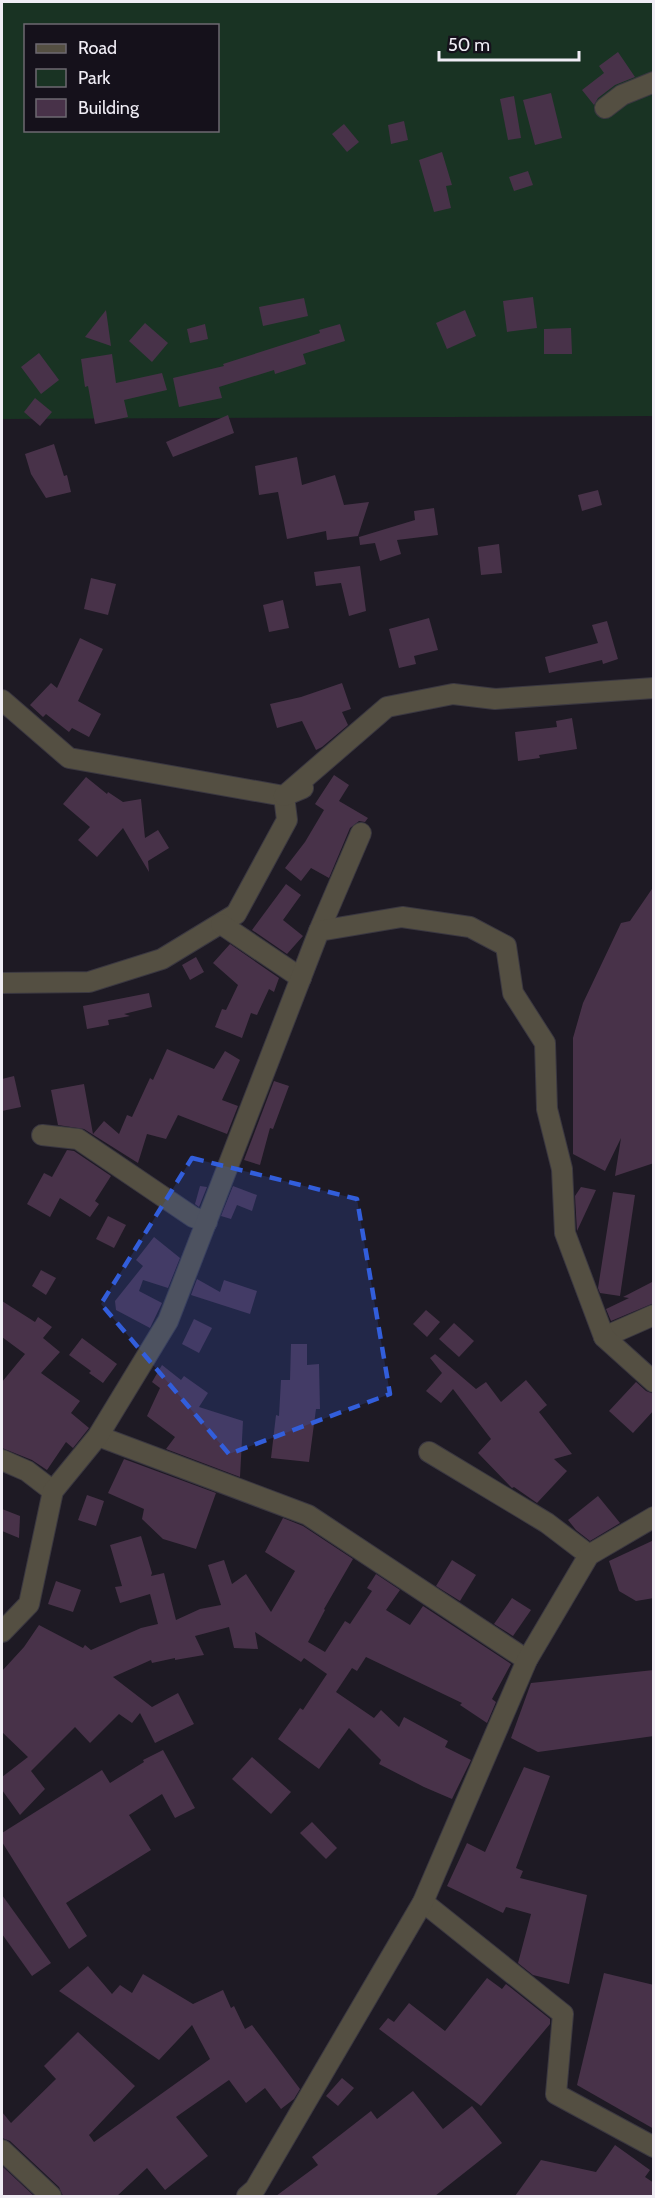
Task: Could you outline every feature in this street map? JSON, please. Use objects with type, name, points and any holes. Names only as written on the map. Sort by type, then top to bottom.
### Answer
[{"type":"street","points":[[605,108],[621,95],[654,82]]},
{"type":"street","points":[[284,796],[387,707],[453,694],[495,699],[654,688]]},
{"type":"street","points":[[2,700],[69,758],[284,796],[303,788]]},
{"type":"street","points":[[2,983],[89,982],[162,959],[221,924],[236,914],[287,820],[284,796]]},
{"type":"street","points":[[2,1632],[29,1604],[53,1491],[98,1436],[168,1321],[319,932],[362,833]]},
{"type":"street","points":[[319,932],[402,917],[470,927],[506,946],[513,993],[545,1043],[547,1109],[562,1169],[566,1233],[604,1337],[654,1382]]},
{"type":"street","points":[[221,924],[301,978]]},
{"type":"street","points":[[42,1135],[78,1139],[193,1216],[207,1222]]},
{"type":"street","points":[[604,1337],[654,1315]]},
{"type":"street","points":[[98,1436],[308,1515],[527,1660]]},
{"type":"street","points":[[429,1452],[547,1523],[589,1554]]},
{"type":"street","points":[[2,1460],[27,1471],[53,1491]]},
{"type":"street","points":[[246,2196],[255,2189],[423,1902],[527,1660],[589,1554],[654,1517]]},
{"type":"street","points":[[423,1902],[563,2014],[556,2094],[654,2147]]},
{"type":"street","points":[[2,2150],[51,2196]]},
{"type":"highlighted area","points":[[192,1158],[357,1199],[390,1394],[229,1454],[101,1304]]},
{"type":"green space","points":[[2,2],[653,2],[653,416],[2,419]]},
{"type":"building","points":[[618,52],[635,77],[615,85],[598,98],[594,105],[582,90],[604,73],[599,66]]},
{"type":"building","points":[[551,93],[562,138],[535,145],[523,100]]},
{"type":"building","points":[[514,96],[521,138],[508,140],[500,99]]},
{"type":"building","points":[[404,121],[408,140],[391,144],[388,125]]},
{"type":"building","points":[[344,124],[359,142],[347,152],[332,134]]},
{"type":"building","points":[[442,152],[452,185],[446,186],[451,208],[434,212],[419,160]]},
{"type":"building","points":[[528,171],[533,185],[514,191],[509,177]]},
{"type":"building","points":[[533,297],[537,328],[507,332],[503,301]]},
{"type":"building","points":[[304,298],[308,316],[263,326],[259,307]]},
{"type":"building","points":[[106,310],[111,346],[85,337]]},
{"type":"building","points":[[465,310],[476,336],[447,349],[436,323]]},
{"type":"building","points":[[145,323],[168,343],[152,362],[129,341]]},
{"type":"building","points":[[205,324],[208,339],[190,343],[187,329]]},
{"type":"building","points":[[340,324],[345,341],[303,354],[306,364],[275,374],[274,370],[219,387],[222,398],[179,407],[173,378],[224,366],[223,364],[320,333],[319,330]]},
{"type":"building","points":[[571,328],[572,354],[544,354],[544,329]]},
{"type":"building","points":[[39,353],[59,380],[41,394],[21,367]]},
{"type":"building","points":[[112,354],[116,383],[162,373],[167,390],[124,400],[128,417],[95,424],[88,386],[85,387],[81,359]]},
{"type":"building","points":[[35,398],[52,412],[40,426],[24,412]]},
{"type":"building","points":[[228,415],[234,433],[173,457],[166,442]]},
{"type":"building","points":[[54,444],[64,476],[67,475],[71,492],[46,498],[31,474],[25,454]]},
{"type":"building","points":[[297,457],[302,485],[335,475],[344,505],[369,502],[358,536],[327,540],[326,531],[287,539],[278,492],[259,495],[255,466]]},
{"type":"building","points":[[598,490],[602,505],[582,511],[578,495]]},
{"type":"building","points":[[434,508],[438,535],[397,540],[401,554],[380,561],[375,543],[360,545],[359,537],[415,520],[414,511]]},
{"type":"building","points":[[499,544],[502,573],[481,575],[478,547]]},
{"type":"building","points":[[360,566],[366,611],[349,616],[341,583],[316,586],[314,572]]},
{"type":"building","points":[[91,578],[116,584],[108,615],[84,609]]},
{"type":"building","points":[[283,600],[289,628],[269,632],[263,605]]},
{"type":"building","points":[[429,618],[438,650],[414,656],[416,664],[399,668],[389,629]]},
{"type":"building","points":[[607,621],[618,659],[603,664],[602,660],[549,673],[545,657],[598,643],[592,625]]},
{"type":"building","points":[[80,638],[103,649],[78,701],[101,714],[89,737],[72,728],[69,732],[46,714],[43,717],[30,705],[51,683],[57,688]]},
{"type":"building","points":[[342,683],[351,709],[342,712],[348,725],[322,747],[316,750],[302,721],[277,728],[270,704],[301,697]]},
{"type":"building","points":[[572,718],[577,749],[518,761],[515,732],[557,727],[556,721]]},
{"type":"building","points":[[334,775],[349,785],[339,801],[368,818],[365,822],[359,821],[350,828],[329,878],[311,868],[301,881],[285,868],[305,842],[324,810],[315,804]]},
{"type":"building","points":[[86,777],[107,794],[108,792],[123,802],[141,799],[145,838],[158,830],[169,848],[148,861],[149,872],[123,828],[97,857],[78,840],[90,827],[63,804]]},
{"type":"building","points":[[286,884],[301,895],[283,920],[303,936],[287,954],[252,930]]},
{"type":"building","points":[[654,886],[654,1163],[615,1176],[621,1138],[605,1171],[573,1154],[573,1038],[583,1003],[621,923],[630,921]]},
{"type":"building","points":[[230,944],[279,978],[274,992],[269,989],[257,1015],[251,1013],[242,1038],[215,1027],[222,1009],[226,1010],[238,985],[213,963]]},
{"type":"building","points":[[196,957],[204,972],[190,980],[182,965]]},
{"type":"building","points":[[149,993],[152,1007],[124,1014],[130,1016],[108,1020],[109,1025],[87,1029],[83,1006]]},
{"type":"building","points":[[167,1049],[214,1069],[225,1051],[240,1060],[222,1100],[238,1106],[227,1134],[178,1115],[166,1139],[147,1134],[138,1163],[84,1129],[58,1125],[51,1090],[84,1084],[93,1134],[104,1121],[119,1134],[127,1115],[132,1117],[150,1078],[153,1080]]},
{"type":"building","points":[[14,1076],[21,1107],[2,1111],[2,1079]]},
{"type":"building","points":[[274,1081],[289,1086],[273,1129],[270,1128],[260,1165],[244,1160]]},
{"type":"building","points":[[67,1150],[74,1151],[111,1176],[95,1201],[99,1204],[90,1217],[60,1198],[50,1217],[27,1204],[44,1173],[52,1177]]},
{"type":"building","points":[[200,1186],[207,1187],[199,1207],[195,1204]]},
{"type":"building","points":[[233,1186],[257,1195],[252,1211],[237,1205],[231,1219],[221,1216]]},
{"type":"building","points":[[581,1187],[596,1190],[577,1231],[575,1196]]},
{"type":"building","points":[[613,1192],[635,1195],[620,1296],[600,1293],[598,1288]]},
{"type":"building","points":[[108,1216],[126,1225],[114,1248],[96,1239]]},
{"type":"building","points":[[154,1237],[180,1258],[168,1288],[143,1280],[139,1291],[162,1303],[150,1328],[116,1310],[115,1301],[143,1266],[136,1260]]},
{"type":"building","points":[[41,1270],[56,1278],[46,1295],[32,1286]]},
{"type":"building","points":[[197,1279],[220,1292],[224,1280],[257,1291],[250,1314],[191,1295]]},
{"type":"building","points":[[654,1281],[654,1303],[611,1321],[606,1309],[629,1298],[623,1297]]},
{"type":"building","points":[[2,1301],[35,1322],[38,1317],[52,1327],[43,1338],[60,1352],[41,1373],[80,1401],[71,1413],[89,1428],[73,1448],[66,1442],[47,1470],[32,1460],[2,1448],[2,1382],[25,1354],[2,1337]]},
{"type":"building","points":[[426,1310],[440,1322],[427,1337],[413,1324]]},
{"type":"building","points":[[194,1319],[212,1328],[199,1353],[182,1344]]},
{"type":"building","points":[[454,1323],[474,1341],[459,1357],[439,1339]]},
{"type":"building","points":[[82,1338],[117,1364],[103,1383],[69,1355]]},
{"type":"building","points":[[291,1344],[307,1344],[307,1365],[319,1364],[320,1409],[316,1409],[309,1462],[271,1458],[276,1415],[279,1416],[281,1380],[290,1380]]},
{"type":"building","points":[[435,1354],[476,1389],[486,1382],[501,1402],[526,1380],[547,1405],[539,1412],[572,1454],[554,1459],[567,1471],[537,1503],[514,1487],[512,1488],[478,1453],[491,1439],[453,1389],[441,1403],[426,1391],[442,1373],[430,1358]]},
{"type":"building","points":[[162,1365],[181,1380],[184,1376],[208,1393],[199,1407],[243,1421],[240,1477],[166,1449],[175,1437],[147,1416],[160,1388],[152,1382]]},
{"type":"building","points":[[636,1382],[646,1391],[654,1394],[654,1410],[633,1433],[609,1411]]},
{"type":"building","points":[[124,1459],[216,1493],[196,1549],[163,1539],[142,1519],[144,1509],[108,1493]]},
{"type":"building","points":[[87,1495],[104,1501],[96,1526],[78,1520]]},
{"type":"building","points":[[598,1496],[620,1523],[590,1541],[568,1520]]},
{"type":"building","points":[[2,1509],[20,1516],[19,1538],[2,1531]]},
{"type":"building","points":[[283,1518],[303,1526],[353,1559],[308,1642],[325,1652],[345,1621],[350,1624],[372,1591],[367,1588],[376,1574],[400,1590],[386,1610],[410,1625],[423,1606],[511,1664],[492,1699],[496,1702],[487,1723],[460,1705],[462,1703],[366,1657],[357,1671],[352,1668],[336,1692],[374,1718],[381,1710],[399,1727],[404,1717],[448,1741],[445,1747],[471,1760],[452,1799],[379,1764],[381,1760],[349,1728],[319,1769],[278,1739],[300,1708],[303,1710],[327,1674],[304,1658],[301,1662],[255,1632],[258,1649],[234,1648],[229,1627],[195,1636],[204,1655],[152,1663],[151,1660],[113,1677],[152,1707],[178,1693],[194,1724],[155,1743],[140,1713],[132,1723],[119,1714],[90,1743],[75,1727],[31,1771],[45,1789],[20,1815],[2,1790],[2,1777],[28,1757],[2,1732],[2,1671],[24,1647],[39,1625],[83,1648],[85,1645],[91,1650],[141,1628],[158,1624],[150,1594],[120,1603],[115,1587],[122,1586],[110,1545],[141,1536],[151,1576],[164,1573],[176,1620],[200,1609],[221,1605],[208,1565],[224,1560],[232,1584],[246,1574],[271,1612],[295,1571],[265,1552]]},
{"type":"building","points":[[654,1540],[654,1598],[636,1601],[619,1591],[609,1561]]},
{"type":"building","points":[[452,1560],[476,1575],[460,1601],[436,1586]]},
{"type":"building","points":[[56,1581],[81,1590],[73,1612],[48,1604]]},
{"type":"building","points":[[512,1598],[531,1610],[513,1636],[494,1624]]},
{"type":"building","points":[[654,1670],[654,1736],[538,1752],[511,1738],[531,1683]]},
{"type":"building","points":[[163,1750],[195,1808],[175,1818],[162,1794],[129,1815],[151,1850],[66,1903],[87,1936],[69,1949],[2,1842],[2,1833],[102,1770],[110,1783],[144,1762],[143,1760]]},
{"type":"building","points":[[252,1757],[291,1792],[271,1814],[232,1779]]},
{"type":"building","points":[[524,1767],[550,1776],[516,1868],[523,1871],[520,1878],[587,1895],[569,1984],[533,1975],[518,1963],[531,1914],[506,1907],[503,1913],[447,1886],[467,1843],[485,1852]]},
{"type":"building","points":[[312,1822],[337,1848],[326,1859],[300,1833]]},
{"type":"building","points":[[2,1895],[51,1963],[32,1976],[2,1934]]},
{"type":"building","points":[[88,1966],[112,1994],[120,1985],[132,1993],[143,1974],[193,2004],[223,1990],[231,2008],[234,2006],[245,2029],[252,2025],[300,2089],[294,2099],[281,2109],[265,2088],[246,2103],[229,2080],[176,2117],[208,2156],[165,2190],[147,2168],[117,2196],[63,2196],[59,2187],[10,2141],[2,2138],[2,2112],[11,2123],[56,2079],[44,2066],[78,2032],[135,2086],[89,2135],[94,2142],[210,2059],[192,2025],[159,2060],[59,1991]]},
{"type":"building","points":[[604,1973],[654,1985],[654,2129],[577,2085]]},
{"type":"building","points":[[487,1978],[502,1989],[506,1984],[550,2019],[550,2024],[481,2106],[379,2029],[388,2018],[394,2022],[409,2003],[445,2031]]},
{"type":"building","points":[[342,2078],[354,2088],[338,2106],[326,2096]]},
{"type":"building","points":[[413,2091],[443,2129],[472,2106],[502,2143],[435,2196],[276,2196],[318,2165],[312,2157],[371,2111],[377,2119]]},
{"type":"building","points":[[615,2145],[650,2170],[645,2177],[654,2183],[654,2196],[515,2196],[541,2160],[596,2172]]},
{"type":"building","points":[[2,2166],[34,2196],[2,2196]]}]
